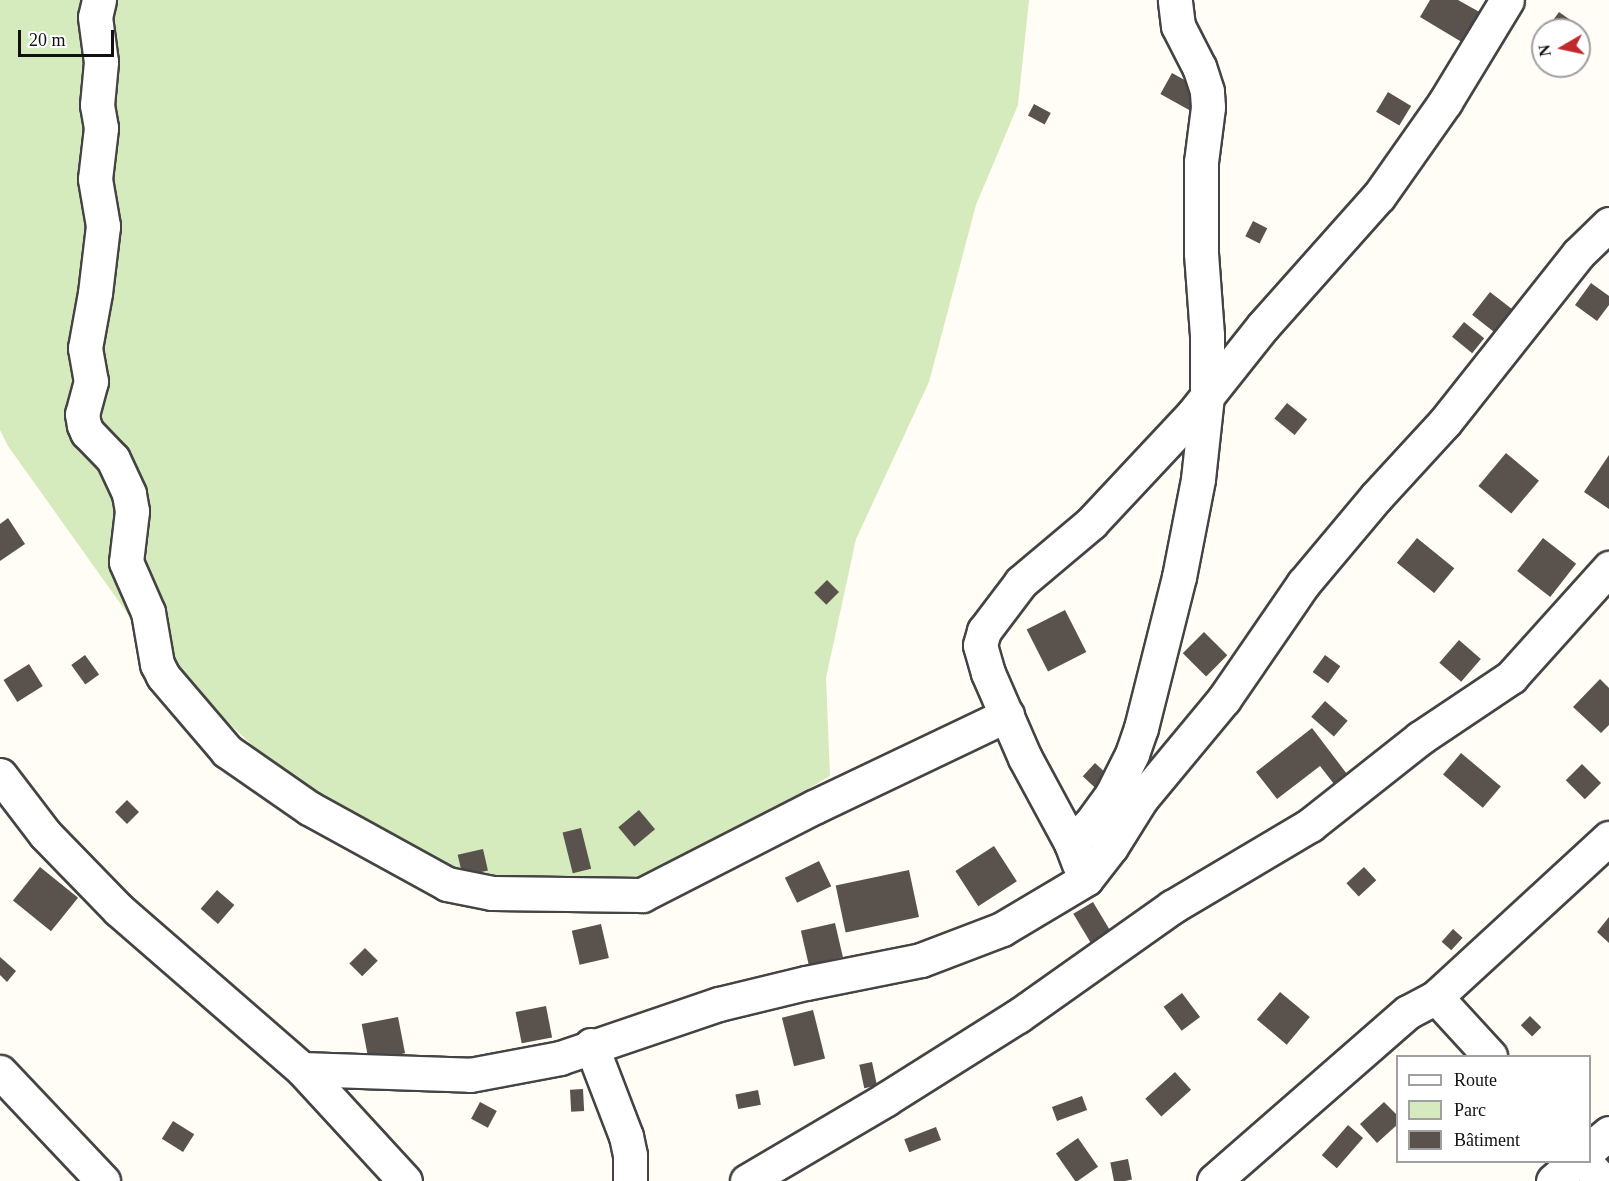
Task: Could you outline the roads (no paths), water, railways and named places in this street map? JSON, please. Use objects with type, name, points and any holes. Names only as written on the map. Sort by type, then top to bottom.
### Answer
[{"type":"street","points":[[99,0],[95,17],[101,62],[97,105],[101,128],[95,179],[103,226],[95,293],[85,348],[91,381],[82,414],[87,432],[113,459],[129,494],[132,517],[126,562],[148,612],[157,664],[163,676],[227,751],[309,808],[447,884],[492,893],[642,895],[814,807],[1007,715]]},
{"type":"street","points":[[1071,843],[1091,824],[1112,794],[1132,754],[1141,728],[1181,566],[1198,479],[1207,396],[1207,335],[1201,253],[1202,162],[1209,107],[1207,91],[1199,67],[1178,26],[1176,0]]},
{"type":"street","points":[[1086,879],[1071,843],[1025,758],[988,673],[980,645],[990,622],[1021,582],[1091,523],[1193,414],[1263,326],[1379,196],[1445,102],[1507,0]]},
{"type":"street","points":[[302,1070],[470,1075],[560,1058],[591,1045],[761,993],[921,960],[1002,929],[1086,879],[1112,847],[1141,799],[1224,699],[1303,584],[1376,497],[1446,422],[1578,254],[1609,224]]},
{"type":"street","points":[[747,1181],[886,1099],[1018,1016],[1172,907],[1310,825],[1420,738],[1511,676],[1609,568]]},
{"type":"street","points":[[0,775],[45,834],[127,918],[302,1070],[405,1181]]},
{"type":"street","points":[[1215,1181],[1408,1012],[1436,997],[1609,838]]},
{"type":"street","points":[[1436,997],[1489,1055]]},
{"type":"street","points":[[591,1045],[626,1136],[630,1155],[630,1181]]},
{"type":"street","points":[[0,1072],[103,1181]]},
{"type":"street","points":[[1591,1148],[1609,1133]]},
{"type":"street","points":[[1553,1181],[1573,1163]]},
{"type":"street","points":[[1587,1163],[1603,1181]]}]
